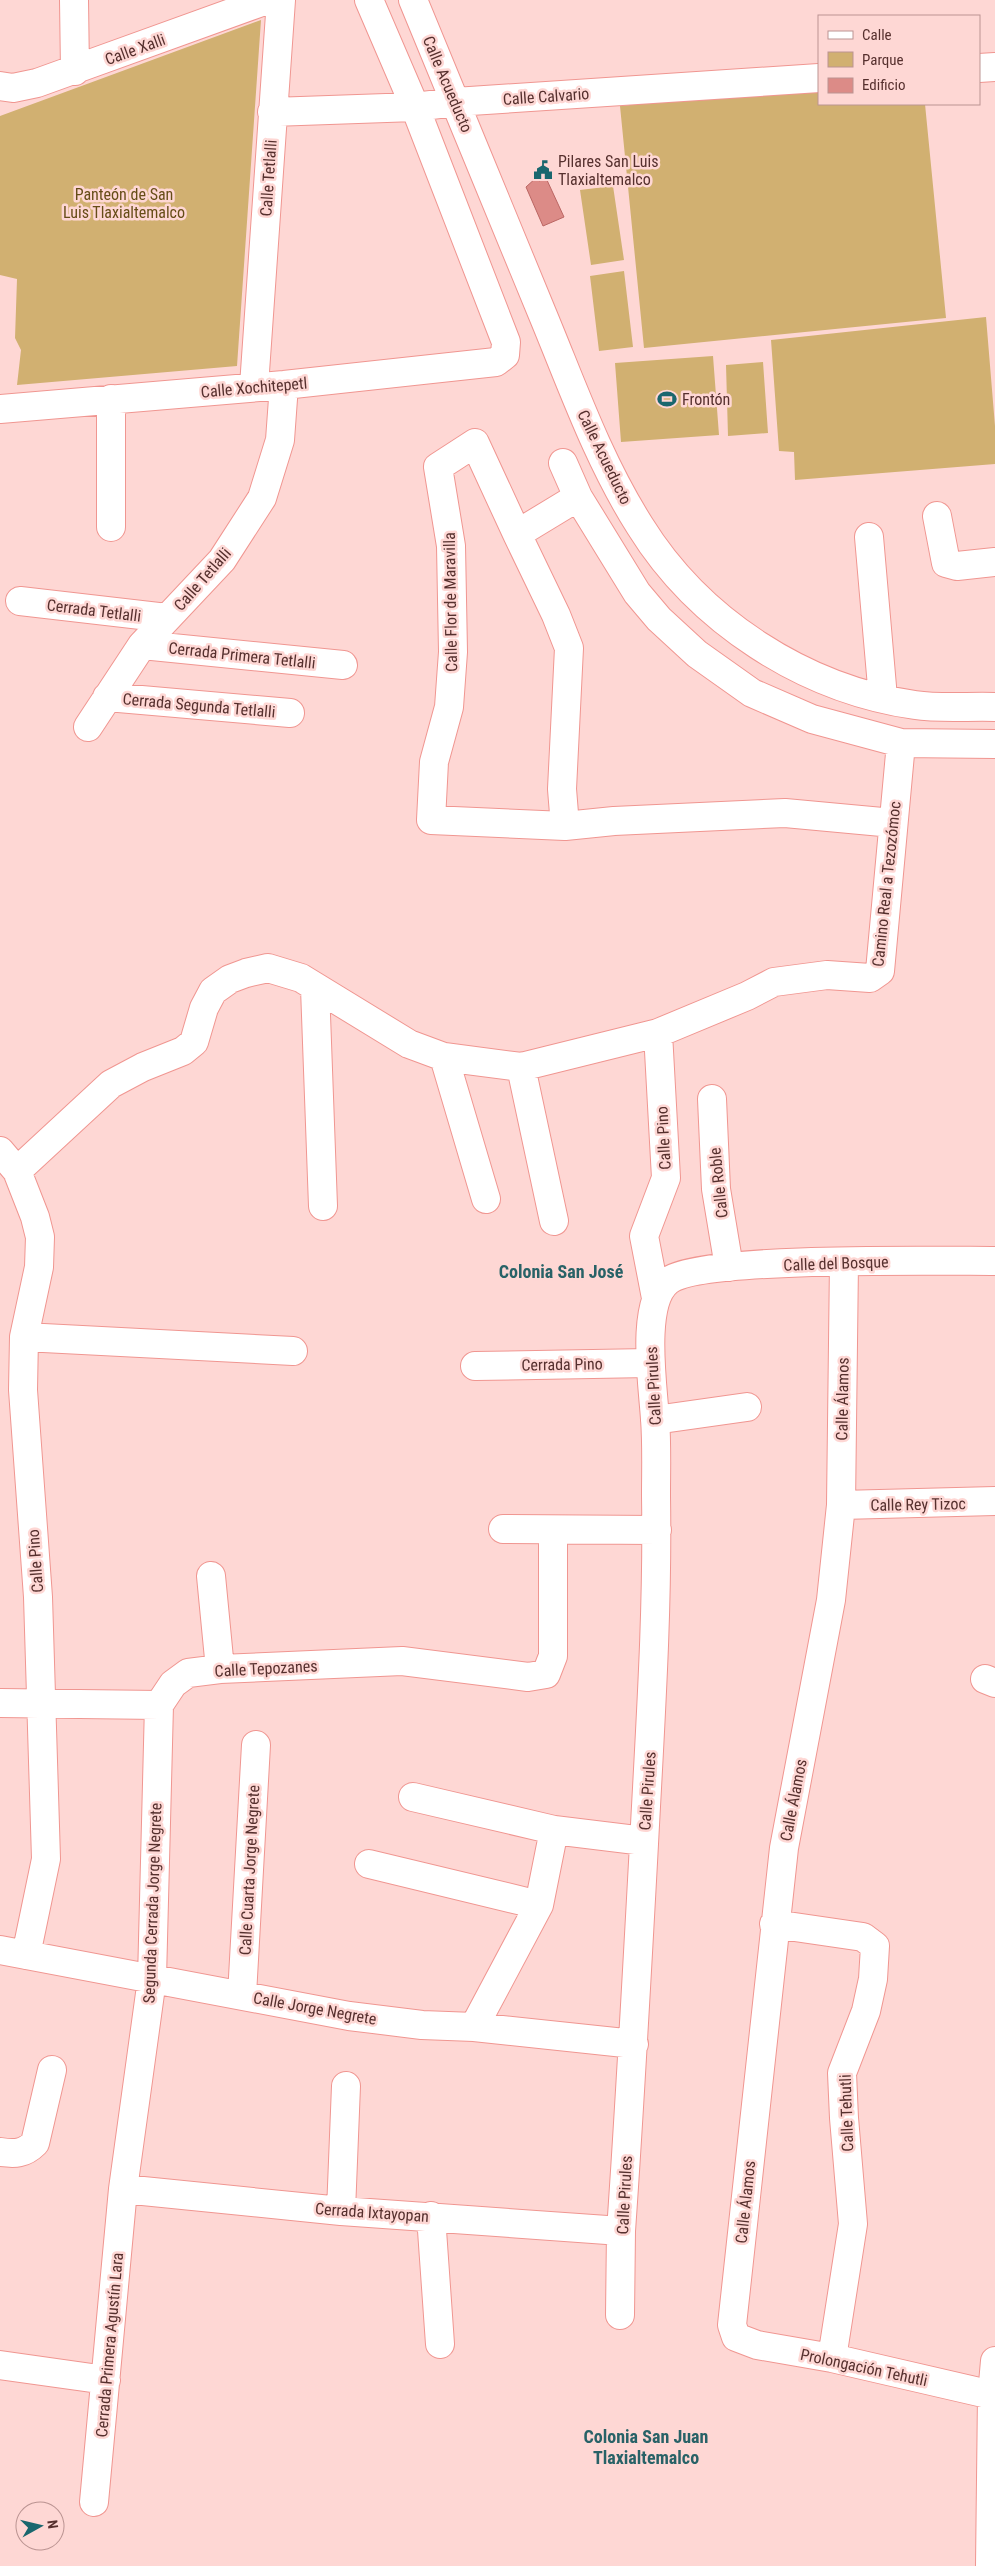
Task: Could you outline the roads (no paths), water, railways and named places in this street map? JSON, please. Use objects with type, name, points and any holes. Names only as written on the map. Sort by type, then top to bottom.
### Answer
[{"type":"street","points":[[74,0],[75,71]]},
{"type":"street","name":"Calle Xalli","points":[[0,86],[14,88],[37,84],[268,0]]},
{"type":"street","name":"Calle Tetlalli","points":[[254,386],[281,0]]},
{"type":"street","points":[[369,0],[415,107]]},
{"type":"street","name":"Calle Acueducto","points":[[413,0],[598,447],[639,525],[670,570],[722,620],[779,659],[829,681],[883,698],[917,706],[995,707]]},
{"type":"street","points":[[980,68],[995,67]]},
{"type":"street","name":"Calle Calvario","points":[[272,112],[415,107],[455,102],[818,78]]},
{"type":"street","name":"Calle Xochitepetl","points":[[0,409],[254,386],[284,385],[496,362],[505,355],[506,342],[415,107]]},
{"type":"street","name":"Calle Tetlalli","points":[[88,727],[142,645],[222,560],[262,498],[280,440],[284,385]]},
{"type":"street","points":[[111,399],[111,527]]},
{"type":"street","name":"Calle Flor de Maravilla","points":[[475,443],[517,534],[556,615],[568,648],[562,789],[565,826],[431,820],[434,762],[449,707],[453,652],[451,546],[438,467],[475,443]]},
{"type":"street","points":[[517,534],[578,497],[598,447]]},
{"type":"street","points":[[563,463],[578,497],[638,593],[659,619],[697,654],[752,693],[812,719],[901,743],[995,744]]},
{"type":"street","points":[[937,516],[946,563],[957,566],[995,562]]},
{"type":"street","points":[[869,538],[883,698]]},
{"type":"street","name":"Cerrada Tetlalli","points":[[20,601],[167,618]]},
{"type":"street","name":"Cerrada Primera Tetlalli","points":[[142,645],[343,666]]},
{"type":"street","name":"Cerrada Segunda Tetlalli","points":[[107,697],[290,713]]},
{"type":"street","name":"Camino Real a Tezozómoc","points":[[8,1161],[111,1084],[143,1067],[183,1051],[194,1042],[204,1008],[213,991],[230,979],[246,972],[268,968],[301,978],[409,1044],[444,1057],[521,1067],[658,1033],[747,996],[774,982],[827,975],[870,978],[880,971],[901,743]]},
{"type":"street","points":[[565,826],[614,821],[785,813],[893,823]]},
{"type":"street","points":[[315,988],[323,1206]]},
{"type":"street","name":"Calle Pino","points":[[656,1298],[644,1236],[666,1178],[658,1033]]},
{"type":"street","points":[[444,1057],[486,1199]]},
{"type":"street","points":[[521,1067],[554,1221]]},
{"type":"street","name":"Calle Roble","points":[[712,1099],[716,1189],[729,1267]]},
{"type":"street","name":"Calle Pino","points":[[8,1161],[35,1217],[40,1237],[39,1267],[24,1337],[23,1390],[38,1597],[46,1858],[26,1955]]},
{"type":"street","name":"Calle del Bosque","points":[[656,1298],[665,1284],[677,1276],[729,1267],[844,1262],[995,1260]]},
{"type":"street","name":"Calle Álamos","points":[[736,2337],[732,2325],[774,1924],[784,1848],[831,1600],[841,1505],[844,1262]]},
{"type":"street","name":"Calle Pirules","points":[[620,2315],[621,2231],[634,2044],[653,1691],[657,1530],[656,1420],[649,1363],[656,1298]]},
{"type":"street","points":[[24,1337],[293,1352]]},
{"type":"street","name":"Cerrada Pino","points":[[475,1366],[649,1363]]},
{"type":"street","points":[[656,1420],[747,1407]]},
{"type":"street","name":"Calle Rey Tizoc","points":[[841,1505],[995,1501]]},
{"type":"street","points":[[503,1528],[657,1530]]},
{"type":"street","name":"Calle Tepozanes","points":[[159,1706],[173,1684],[188,1673],[220,1670],[402,1661],[528,1677],[546,1674],[553,1656],[552,1530]]},
{"type":"street","points":[[211,1576],[220,1670]]},
{"type":"street","points":[[0,1703],[159,1706]]},
{"type":"street","name":"Segunda Cerrada Jorge Negrete","points":[[123,2189],[152,1979],[159,1706]]},
{"type":"street","name":"Calle Cuarta Jorge Negrete","points":[[242,1995],[256,1746]]},
{"type":"street","points":[[413,1797],[554,1830],[644,1841]]},
{"type":"street","points":[[474,2027],[539,1905],[554,1830]]},
{"type":"street","points":[[369,1864],[539,1905]]},
{"type":"street","name":"Calle Tehutli","points":[[774,1924],[863,1937],[875,1946],[873,1979],[866,2011],[842,2073],[853,2224],[832,2358]]},
{"type":"street","name":"Calle Jorge Negrete","points":[[0,1950],[350,2016],[422,2025],[474,2027],[634,2044]]},
{"type":"street","points":[[0,2152],[18,2154],[28,2150],[35,2143],[52,2070]]},
{"type":"street","points":[[341,2211],[346,2086]]},
{"type":"street","name":"Cerrada Ixtayopan","points":[[123,2189],[341,2211],[621,2231]]},
{"type":"street","name":"Cerrada Primera Agustín Lara","points":[[94,2502],[123,2189]]},
{"type":"street","points":[[431,2216],[440,2344]]},
{"type":"street","name":"Prolongación Tehutli","points":[[736,2337],[757,2345],[832,2358],[992,2395]]},
{"type":"street","points":[[990,2566],[992,2395],[995,2361]]},
{"type":"street","points":[[0,2365],[106,2380]]},
{"type":"place","name":"Pilares San Luis Tlaxialtemalco","points":[[543,170]]},
{"type":"place","name":"Frontón","points":[[667,399]]},
{"type":"district","name":"Colonia San José","points":[[561,1272]]},
{"type":"district","name":"Colonia San Juan Tlaxialtemalco","points":[[646,2447]]},
{"type":"park label","name":"Panteón de San Luis Tlaxialtemalco","points":[[124,203]]}]
